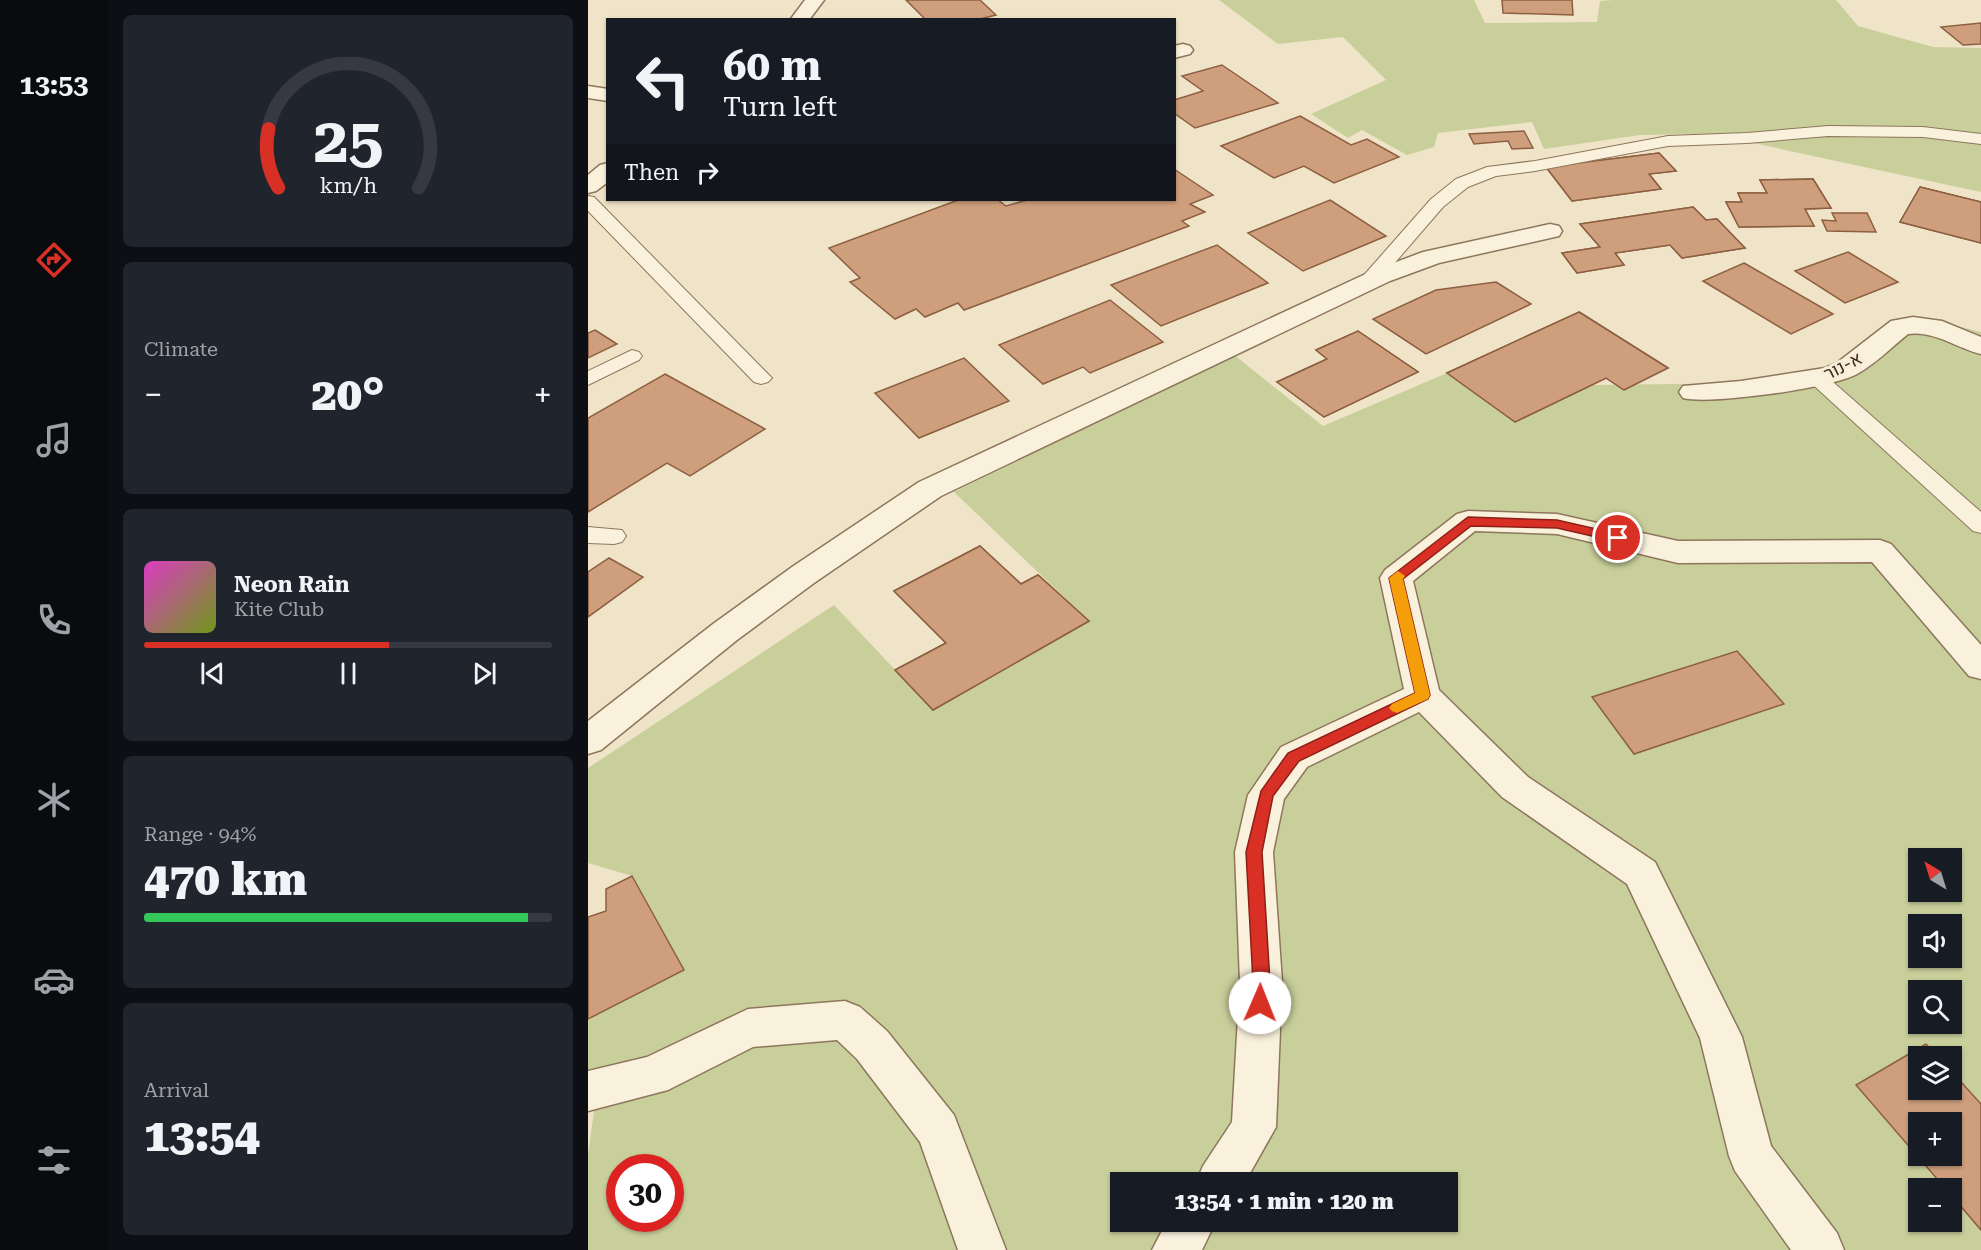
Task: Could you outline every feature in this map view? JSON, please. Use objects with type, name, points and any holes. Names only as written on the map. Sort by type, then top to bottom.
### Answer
[{"type":"street","points":[[801,18],[815,0]]},
{"type":"street","points":[[593,187],[606,172]]},
{"type":"street","points":[[588,740],[725,632],[930,489],[1367,283],[1432,257],[1551,231]]},
{"type":"street","name":"א-נור","points":[[1693,392],[1741,389],[1818,379],[1848,368],[1900,327],[1913,325],[1933,327],[1981,346]]},
{"type":"street","points":[[1820,1250],[1751,1156],[1721,1037],[1641,873],[1515,787],[1423,695],[1396,578],[1468,521],[1557,524],[1678,552],[1880,551],[1981,667]]},
{"type":"street","points":[[1225,1172],[1254,1127],[1262,982],[1254,852],[1266,795],[1294,757],[1423,695]]},
{"type":"street","points":[[588,1091],[653,1076],[748,1028],[845,1020],[872,1045],[938,1130],[982,1250]]},
{"type":"street","points":[[1176,1250],[1187,1232]]},
{"type":"lane","points":[[1367,283],[1437,203],[1462,183],[1493,171],[1535,166],[1668,141],[1747,138],[1828,131],[1923,132],[1981,139]]},
{"type":"lane","points":[[593,187],[761,378]]},
{"type":"lane","points":[[588,379],[632,356]]},
{"type":"lane","points":[[1818,379],[1981,525]]},
{"type":"lane","points":[[588,536],[614,536]]},
{"type":"green space","points":[[1219,0],[1474,0],[1485,23],[1597,22],[1600,1],[1613,0],[1836,0],[1858,26],[1933,47],[1981,48],[1981,192],[1711,134],[1640,135],[1544,149],[1532,122],[1438,133],[1434,147],[1407,155],[1362,130],[1348,138],[1311,114],[1386,80],[1343,37],[1278,44]]},
{"type":"green space","points":[[1915,316],[1981,332],[1981,1250],[588,1250],[588,1155],[596,1096],[588,1092],[588,1014],[684,970],[632,876],[588,863],[588,768],[834,605],[933,710],[1089,621],[954,492],[1234,355],[1323,426],[1447,373],[1515,422],[1590,385],[1841,382],[1891,325]]},
{"type":"building","points":[[906,0],[980,0],[996,15],[984,18],[924,18]]},
{"type":"building","points":[[1502,0],[1572,0],[1573,15],[1503,13]]},
{"type":"building","points":[[1981,23],[1981,44],[1963,45],[1941,27]]},
{"type":"building","points":[[1222,65],[1278,103],[1195,128],[1176,114],[1176,99],[1203,91],[1182,76]]},
{"type":"building","points":[[1300,116],[1351,145],[1367,139],[1399,157],[1334,183],[1304,166],[1274,178],[1221,146]]},
{"type":"building","points":[[1524,131],[1533,148],[1512,149],[1508,141],[1474,144],[1469,134]]},
{"type":"building","points":[[1659,153],[1676,171],[1649,174],[1661,189],[1572,201],[1546,167]]},
{"type":"building","points":[[1659,153],[1676,171],[1649,174],[1661,189],[1572,201],[1546,167]]},
{"type":"building","points":[[1176,170],[1213,195],[1190,204],[1205,212],[1182,221],[1189,226],[964,310],[958,303],[925,317],[916,309],[895,319],[850,282],[860,278],[829,248],[955,201],[999,201],[1006,206],[1024,201],[1176,201]]},
{"type":"building","points":[[1813,179],[1831,208],[1805,209],[1814,226],[1739,227],[1726,202],[1742,202],[1738,193],[1767,193],[1760,180]]},
{"type":"building","points":[[1813,179],[1831,208],[1805,209],[1814,226],[1739,227],[1726,202],[1742,202],[1738,193],[1767,193],[1760,180]]},
{"type":"building","points":[[1920,187],[1981,202],[1981,243],[1900,222]]},
{"type":"building","points":[[1920,187],[1981,202],[1981,243],[1900,222]]},
{"type":"building","points":[[1330,200],[1386,236],[1303,271],[1248,233]]},
{"type":"building","points":[[1693,207],[1706,220],[1717,219],[1745,248],[1682,258],[1670,245],[1615,253],[1624,265],[1577,273],[1562,253],[1600,247],[1580,224]]},
{"type":"building","points":[[1693,207],[1706,220],[1717,219],[1745,248],[1682,258],[1670,245],[1615,253],[1624,265],[1577,273],[1562,253],[1600,247],[1580,224]]},
{"type":"building","points":[[1832,213],[1867,213],[1876,232],[1827,231],[1822,220],[1836,221]]},
{"type":"building","points":[[1217,245],[1268,283],[1161,326],[1111,285]]},
{"type":"building","points":[[1848,252],[1898,282],[1845,303],[1795,271]]},
{"type":"building","points":[[1744,263],[1833,314],[1791,334],[1703,281]]},
{"type":"building","points":[[1496,282],[1531,304],[1426,354],[1373,319],[1436,290]]},
{"type":"building","points":[[1110,300],[1163,342],[1090,373],[1083,367],[1043,384],[999,345]]},
{"type":"building","points":[[1579,312],[1668,368],[1624,390],[1606,378],[1515,422],[1447,373]]},
{"type":"building","points":[[1579,312],[1668,368],[1624,390],[1606,378],[1515,422],[1447,373]]},
{"type":"building","points":[[595,330],[617,344],[588,358],[588,333]]},
{"type":"building","points":[[1358,331],[1418,372],[1324,417],[1277,382],[1327,359],[1316,350]]},
{"type":"building","points":[[1358,331],[1418,372],[1324,417],[1277,382],[1327,359],[1316,350]]},
{"type":"building","points":[[964,358],[1009,401],[919,438],[875,393]]},
{"type":"building","points":[[665,374],[765,429],[690,476],[667,463],[588,512],[588,418]]},
{"type":"building","points":[[980,546],[1021,584],[1038,575],[1089,621],[933,710],[895,670],[946,643],[894,591]]},
{"type":"building","points":[[980,546],[1021,584],[1038,575],[1089,621],[933,710],[895,670],[946,643],[894,591]]},
{"type":"building","points":[[609,558],[643,577],[588,617],[588,572]]},
{"type":"building","points":[[1737,651],[1784,704],[1634,754],[1592,697]]},
{"type":"building","points":[[632,876],[684,970],[588,1019],[588,917],[606,911],[606,889]]},
{"type":"building","points":[[1908,1055],[1908,1100],[1962,1100],[1962,1083],[1981,1104],[1981,1230],[1962,1208],[1962,1178],[1936,1178],[1926,1166],[1962,1166],[1962,1112],[1908,1112],[1908,1145],[1856,1085]]},
{"type":"slow traffic","points":[[1397,708],[1423,695],[1396,578],[1398,576]]},
{"type":"route","points":[[1260,1003],[1262,982],[1254,852],[1266,795],[1294,757],[1423,695],[1396,578],[1468,521],[1557,524],[1618,538]]}]
